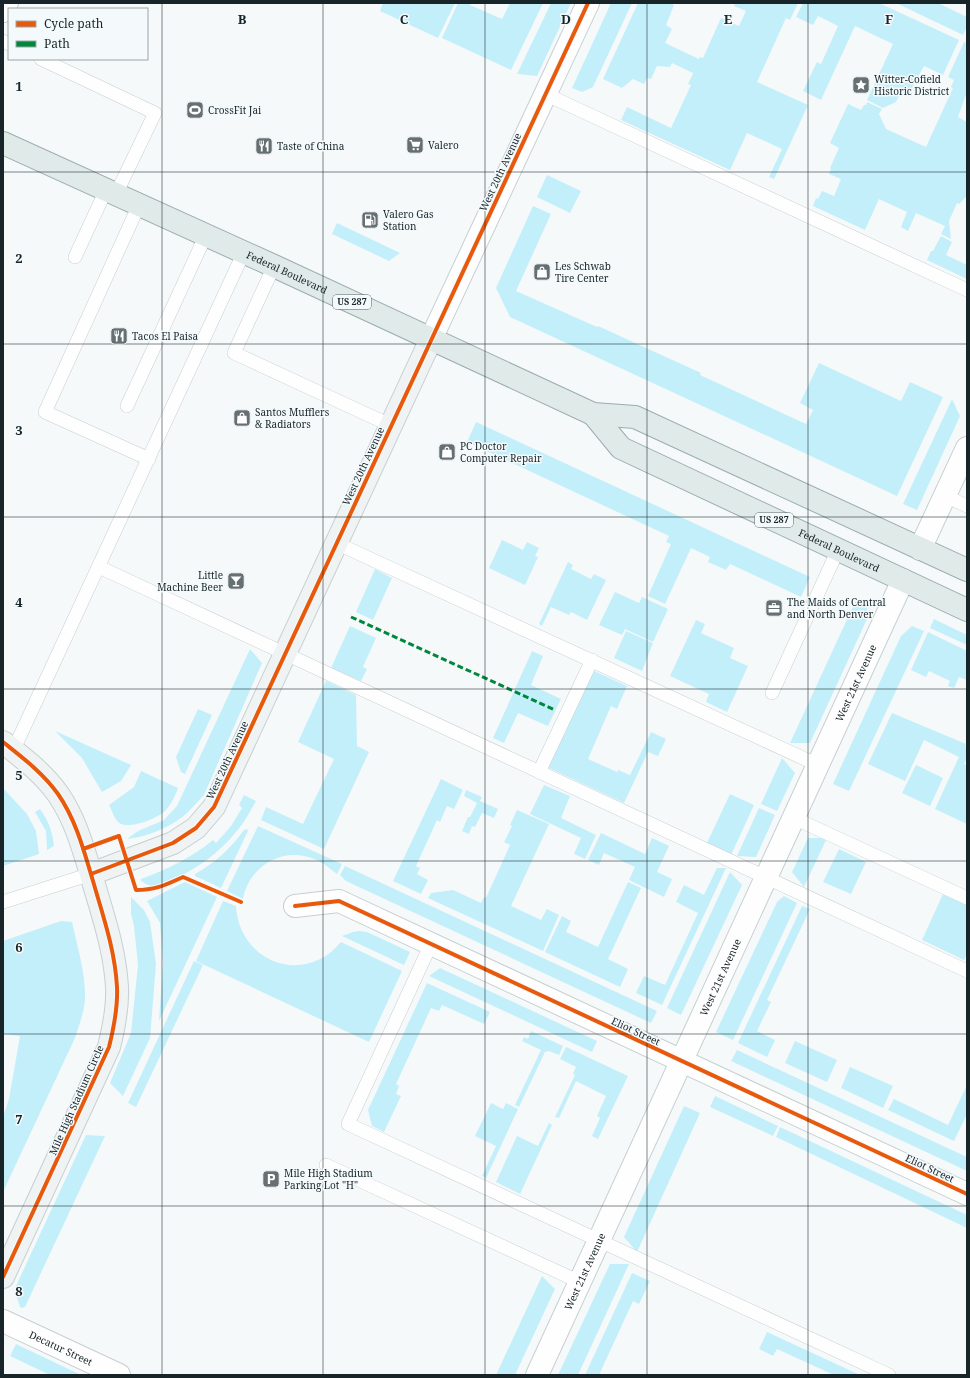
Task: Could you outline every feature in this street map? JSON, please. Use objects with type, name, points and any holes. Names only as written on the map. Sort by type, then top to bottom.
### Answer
[{"type":"main road","name":"Federal Boulevard","points":[[3,143],[244,252],[593,414],[635,417],[967,570]]},
{"type":"main road","name":"Federal Boulevard","points":[[593,414],[621,448],[967,610]]},
{"type":"street","points":[[3,11],[7,3]]},
{"type":"street","name":"West 20th Avenue","points":[[90,874],[173,843],[196,828],[214,807],[390,425],[588,3]]},
{"type":"street","points":[[920,548],[967,448]]},
{"type":"street","name":"West 21st Avenue","points":[[537,1375],[903,580]]},
{"type":"street","name":"Mile High Stadium Circle","points":[[3,1277],[109,1047],[116,1018],[117,989],[112,944],[70,813],[57,793],[38,770],[8,746]]},
{"type":"street","name":"Eliot Street","points":[[295,906],[339,901],[967,1194]]},
{"type":"street","name":"Decatur Street","points":[[3,1321],[119,1375]]},
{"type":"lane","points":[[43,60],[155,113],[75,257]]},
{"type":"lane","points":[[545,94],[967,290]]},
{"type":"lane","points":[[139,205],[45,412],[149,459]]},
{"type":"lane","points":[[127,406],[206,235]]},
{"type":"lane","points":[[8,746],[98,567],[244,252]]},
{"type":"lane","points":[[274,266],[234,353],[390,425]]},
{"type":"lane","points":[[945,496],[967,506]]},
{"type":"lane","points":[[336,543],[818,765]]},
{"type":"lane","points":[[772,693],[838,550]]},
{"type":"lane","points":[[98,567],[967,971]]},
{"type":"lane","points":[[539,772],[592,660]]},
{"type":"lane","points":[[794,818],[967,898]]},
{"type":"lane","points":[[3,902],[90,874]]},
{"type":"lane","points":[[431,944],[348,1124],[889,1375]]},
{"type":"lane","points":[[326,1165],[580,1282]]},
{"type":"shaded area","points":[[383,3],[455,3],[438,38],[380,11]]},
{"type":"shaded area","points":[[458,3],[471,3],[470,5],[502,19],[510,3],[543,3],[511,70],[442,38]]},
{"type":"shaded area","points":[[551,3],[571,3],[537,76],[517,74]]},
{"type":"shaded area","points":[[611,3],[632,3],[593,87],[582,92],[572,88]]},
{"type":"shaded area","points":[[638,3],[670,3],[674,5],[666,25],[672,29],[665,43],[699,59],[700,57],[703,58],[721,18],[739,26],[746,11],[734,6],[735,3],[798,3],[790,20],[786,18],[757,82],[808,105],[774,179],[769,177],[782,149],[747,133],[730,170],[621,120],[627,107],[671,128],[691,85],[688,84],[696,67],[693,73],[672,63],[670,67],[657,66],[651,79],[647,78],[644,84],[633,79],[622,88],[603,79]]},
{"type":"shaded area","points":[[803,3],[879,3],[959,40],[943,75],[924,66],[908,95],[901,92],[896,102],[883,108],[867,100],[893,44],[855,26],[821,100],[803,91],[817,62],[821,64],[838,26],[818,16],[813,25],[796,17]]},
{"type":"shaded area","points":[[896,3],[938,3],[967,17],[967,27],[963,35]]},
{"type":"shaded area","points":[[964,42],[967,43],[967,92],[958,117],[967,122],[967,196],[959,204],[957,203],[949,221],[951,239],[941,234],[945,226],[916,213],[908,231],[901,227],[907,212],[879,199],[865,230],[813,206],[816,198],[818,199],[822,191],[834,196],[841,179],[829,174],[830,168],[839,148],[830,143],[848,104],[861,110],[867,102],[882,109],[879,114],[886,129],[926,147],[953,88],[951,87],[954,80],[948,77]]},
{"type":"shaded area","points":[[547,175],[581,191],[570,213],[537,197]]},
{"type":"shaded area","points":[[533,206],[551,214],[516,291],[597,327],[598,326],[701,373],[700,375],[806,424],[813,410],[800,403],[819,363],[901,401],[910,382],[943,397],[897,496],[510,317],[496,288]]},
{"type":"shaded area","points":[[337,223],[400,253],[389,261],[332,234]]},
{"type":"shaded area","points":[[941,236],[952,242],[946,255],[967,265],[967,279],[927,260]]},
{"type":"shaded area","points":[[952,399],[960,416],[917,510],[903,504]]},
{"type":"shaded area","points":[[476,422],[810,577],[801,597],[730,564],[726,570],[708,562],[710,557],[691,548],[665,604],[648,596],[671,544],[666,542],[669,536],[467,442]]},
{"type":"shaded area","points":[[502,540],[523,550],[527,542],[539,548],[535,556],[538,557],[525,585],[489,568]]},
{"type":"shaded area","points":[[568,562],[573,565],[571,569],[591,579],[594,574],[606,580],[587,620],[571,612],[569,615],[551,607],[542,626],[539,624]]},
{"type":"shaded area","points":[[375,569],[392,578],[373,620],[356,612]]},
{"type":"shaded area","points":[[615,592],[639,603],[642,597],[668,609],[653,642],[625,629],[622,635],[599,625]]},
{"type":"shaded area","points":[[856,600],[867,606],[867,619],[810,743],[790,743]]},
{"type":"shaded area","points":[[934,619],[967,635],[967,645],[930,628]]},
{"type":"shaded area","points":[[696,620],[705,624],[701,633],[734,648],[730,658],[748,666],[727,712],[706,702],[709,694],[670,676]]},
{"type":"shaded area","points":[[350,626],[376,638],[363,667],[367,669],[361,681],[331,668]]},
{"type":"shaded area","points":[[912,626],[924,631],[849,791],[833,784],[901,636]]},
{"type":"shaded area","points":[[626,631],[653,643],[642,671],[614,658]]},
{"type":"shaded area","points":[[928,632],[967,651],[967,680],[959,677],[954,688],[948,686],[950,681],[929,671],[926,677],[911,670]]},
{"type":"shaded area","points":[[250,649],[262,663],[204,795],[189,811],[168,826],[143,836],[127,839],[138,831],[164,820],[177,806]]},
{"type":"shaded area","points":[[532,651],[543,656],[531,685],[561,699],[548,726],[518,713],[504,743],[493,738]]},
{"type":"shaded area","points":[[592,670],[627,686],[617,709],[611,706],[588,759],[617,772],[618,770],[630,775],[651,732],[666,739],[658,756],[648,752],[624,803],[547,767]]},
{"type":"shaded area","points":[[326,681],[356,695],[357,746],[369,752],[324,849],[261,820],[266,807],[303,824],[334,759],[298,742]]},
{"type":"shaded area","points":[[198,709],[212,715],[185,774],[181,772],[176,757]]},
{"type":"shaded area","points":[[892,713],[966,744],[967,758],[964,764],[967,766],[967,824],[935,809],[959,757],[924,740],[905,781],[868,764]]},
{"type":"shaded area","points":[[55,731],[131,765],[121,781],[102,792],[82,758]]},
{"type":"shaded area","points":[[782,758],[795,773],[777,811],[761,804]]},
{"type":"shaded area","points":[[916,765],[943,778],[930,806],[902,793]]},
{"type":"shaded area","points":[[141,771],[178,788],[170,805],[157,817],[135,824],[122,824],[118,822],[109,805],[134,787]]},
{"type":"shaded area","points":[[441,779],[463,790],[454,809],[447,806],[440,822],[437,820],[416,866],[420,868],[417,874],[428,880],[421,894],[393,881]]},
{"type":"shaded area","points":[[544,785],[570,796],[561,818],[596,835],[585,859],[574,854],[581,838],[530,814]]},
{"type":"shaded area","points":[[3,788],[27,814],[36,831],[39,854],[3,866]]},
{"type":"shaded area","points":[[466,790],[482,797],[480,801],[498,809],[494,818],[482,813],[475,827],[472,826],[469,834],[462,831],[468,817],[470,817],[477,803],[464,796]]},
{"type":"shaded area","points":[[730,794],[754,805],[731,855],[707,843]]},
{"type":"shaded area","points":[[244,795],[256,801],[247,817],[229,840],[207,860],[163,884],[151,886],[141,881],[141,879],[188,858],[213,840],[216,843],[231,826],[242,808],[239,805]]},
{"type":"shaded area","points":[[759,808],[775,815],[756,857],[737,856]]},
{"type":"shaded area","points":[[40,809],[50,826],[53,840],[54,846],[47,850],[46,831],[35,812]]},
{"type":"shaded area","points":[[517,810],[549,824],[511,906],[541,920],[547,909],[559,915],[543,951],[428,898],[431,893],[453,890],[481,903],[484,897],[486,898],[510,845],[504,842],[512,826],[510,825]]},
{"type":"shaded area","points":[[258,826],[342,864],[337,874],[317,860],[291,855],[279,857],[260,868],[252,877],[243,899],[227,891]]},
{"type":"shaded area","points":[[247,829],[248,831],[221,888],[195,876],[195,874],[210,865],[222,855],[244,830]]},
{"type":"shaded area","points":[[601,833],[645,854],[652,838],[669,846],[657,872],[672,879],[664,897],[629,880],[635,867],[604,853],[599,865],[588,860]]},
{"type":"shaded area","points":[[808,838],[827,838],[804,887],[792,872]]},
{"type":"shaded area","points":[[839,849],[866,862],[851,894],[823,882]]},
{"type":"shaded area","points":[[345,866],[657,1011],[651,1023],[346,881],[340,875]]},
{"type":"shaded area","points":[[717,868],[726,868],[662,1005],[636,993],[644,976],[665,985],[698,913],[676,902],[684,885],[704,895]]},
{"type":"shaded area","points":[[730,872],[742,885],[681,1015],[667,1008]]},
{"type":"shaded area","points":[[185,882],[217,897],[159,1021],[163,963],[160,923],[147,901]]},
{"type":"shaded area","points":[[628,882],[641,888],[608,959],[628,969],[620,987],[545,952],[562,916],[571,921],[566,932],[598,947]]},
{"type":"shaded area","points":[[943,894],[967,905],[967,954],[964,960],[922,940]]},
{"type":"shaded area","points":[[784,896],[797,903],[733,1040],[716,1032],[777,902]]},
{"type":"shaded area","points":[[131,897],[144,910],[150,922],[156,964],[150,1038],[123,1096],[110,1083],[131,1033],[138,965],[134,926],[131,914]]},
{"type":"shaded area","points":[[223,901],[236,906],[240,925],[248,942],[261,954],[276,962],[292,965],[309,963],[326,956],[341,942],[402,971],[369,1042],[196,961]]},
{"type":"shaded area","points":[[802,906],[810,909],[767,1000],[771,1002],[757,1031],[775,1040],[767,1057],[738,1043]]},
{"type":"shaded area","points":[[61,921],[72,922],[84,980],[84,1009],[75,1038],[3,1192],[3,1117],[9,1099],[20,1036],[3,1034],[3,941]]},
{"type":"shaded area","points":[[359,931],[367,932],[410,952],[404,965],[342,936]]},
{"type":"shaded area","points":[[194,961],[203,965],[136,1107],[128,1103]]},
{"type":"shaded area","points":[[440,968],[597,1041],[592,1052],[429,976]]},
{"type":"shaded area","points":[[427,983],[490,1012],[484,1024],[442,1005],[439,1011],[431,1008],[396,1084],[399,1086],[396,1094],[401,1096],[384,1132],[372,1126],[368,1110]]},
{"type":"shaded area","points":[[531,1031],[563,1046],[559,1055],[549,1051],[545,1052],[519,1107],[515,1105],[541,1050],[522,1041],[524,1037],[528,1039]]},
{"type":"shaded area","points":[[795,1041],[837,1060],[827,1082],[785,1063]]},
{"type":"shaded area","points":[[566,1047],[628,1076],[598,1139],[592,1136],[600,1118],[597,1116],[606,1096],[576,1081],[559,1118],[555,1117],[575,1075],[573,1074],[576,1067],[560,1059]]},
{"type":"shaded area","points":[[737,1050],[967,1157],[967,1171],[731,1061]]},
{"type":"shaded area","points":[[850,1067],[893,1086],[883,1108],[841,1088]]},
{"type":"shaded area","points":[[967,1085],[967,1114],[954,1141],[888,1110],[894,1099],[948,1125]]},
{"type":"shaded area","points":[[715,1096],[778,1126],[773,1136],[710,1107]]},
{"type":"shaded area","points":[[491,1103],[503,1109],[506,1103],[518,1109],[486,1178],[482,1176],[496,1146],[475,1136]]},
{"type":"shaded area","points":[[684,1106],[700,1113],[637,1252],[624,1237]]},
{"type":"shaded area","points":[[549,1123],[552,1125],[520,1194],[496,1182],[517,1136],[538,1146]]},
{"type":"shaded area","points":[[780,1127],[967,1215],[967,1228],[776,1137]]},
{"type":"shaded area","points":[[86,1135],[105,1136],[25,1307],[22,1308],[20,1307],[15,1292],[16,1286]]},
{"type":"shaded area","points":[[610,1264],[629,1264],[578,1375],[558,1375]]},
{"type":"shaded area","points":[[632,1273],[650,1281],[639,1304],[633,1301],[599,1375],[585,1375]]},
{"type":"shaded area","points":[[542,1276],[555,1289],[515,1375],[496,1375]]},
{"type":"shaded area","points":[[767,1332],[860,1375],[834,1375],[777,1349],[773,1356],[759,1349]]},
{"type":"shaded area","points":[[16,1344],[81,1375],[50,1375],[10,1356]]},
{"type":"marked path","points":[[351,617],[555,710]]},
{"type":"cycle path","points":[[91,874],[173,843],[196,828],[214,807],[588,3]]},
{"type":"cycle path","points":[[3,742],[46,779],[58,794],[70,814],[83,847],[101,907],[114,960],[117,987],[117,1002],[109,1047],[3,1277]]},
{"type":"cycle path","points":[[83,849],[119,836],[136,890],[155,888],[183,877],[241,902]]},
{"type":"cycle path","points":[[295,906],[339,901],[967,1194]]},
{"type":"place","name":"Witter-Cofield Historic District","points":[[861,85]]},
{"type":"place","name":"CrossFit Jai","points":[[195,110]]},
{"type":"place","name":"Valero","points":[[415,145]]},
{"type":"place","name":"Taste of China","points":[[264,146]]},
{"type":"place","name":"Valero Gas Station","points":[[370,220]]},
{"type":"place","name":"Les Schwab Tire Center","points":[[542,272]]},
{"type":"place","name":"Tacos El Paisa","points":[[119,336]]},
{"type":"place","name":"Santos Mufflers & Radiators","points":[[242,418]]},
{"type":"place","name":"PC Doctor Computer Repair","points":[[447,452]]},
{"type":"place","name":"Little Machine Beer","points":[[236,581]]},
{"type":"place","name":"The Maids of Central and North Denver","points":[[774,608]]},
{"type":"place","name":"Mile High Stadium Parking Lot \"H\"","points":[[271,1179]]}]
